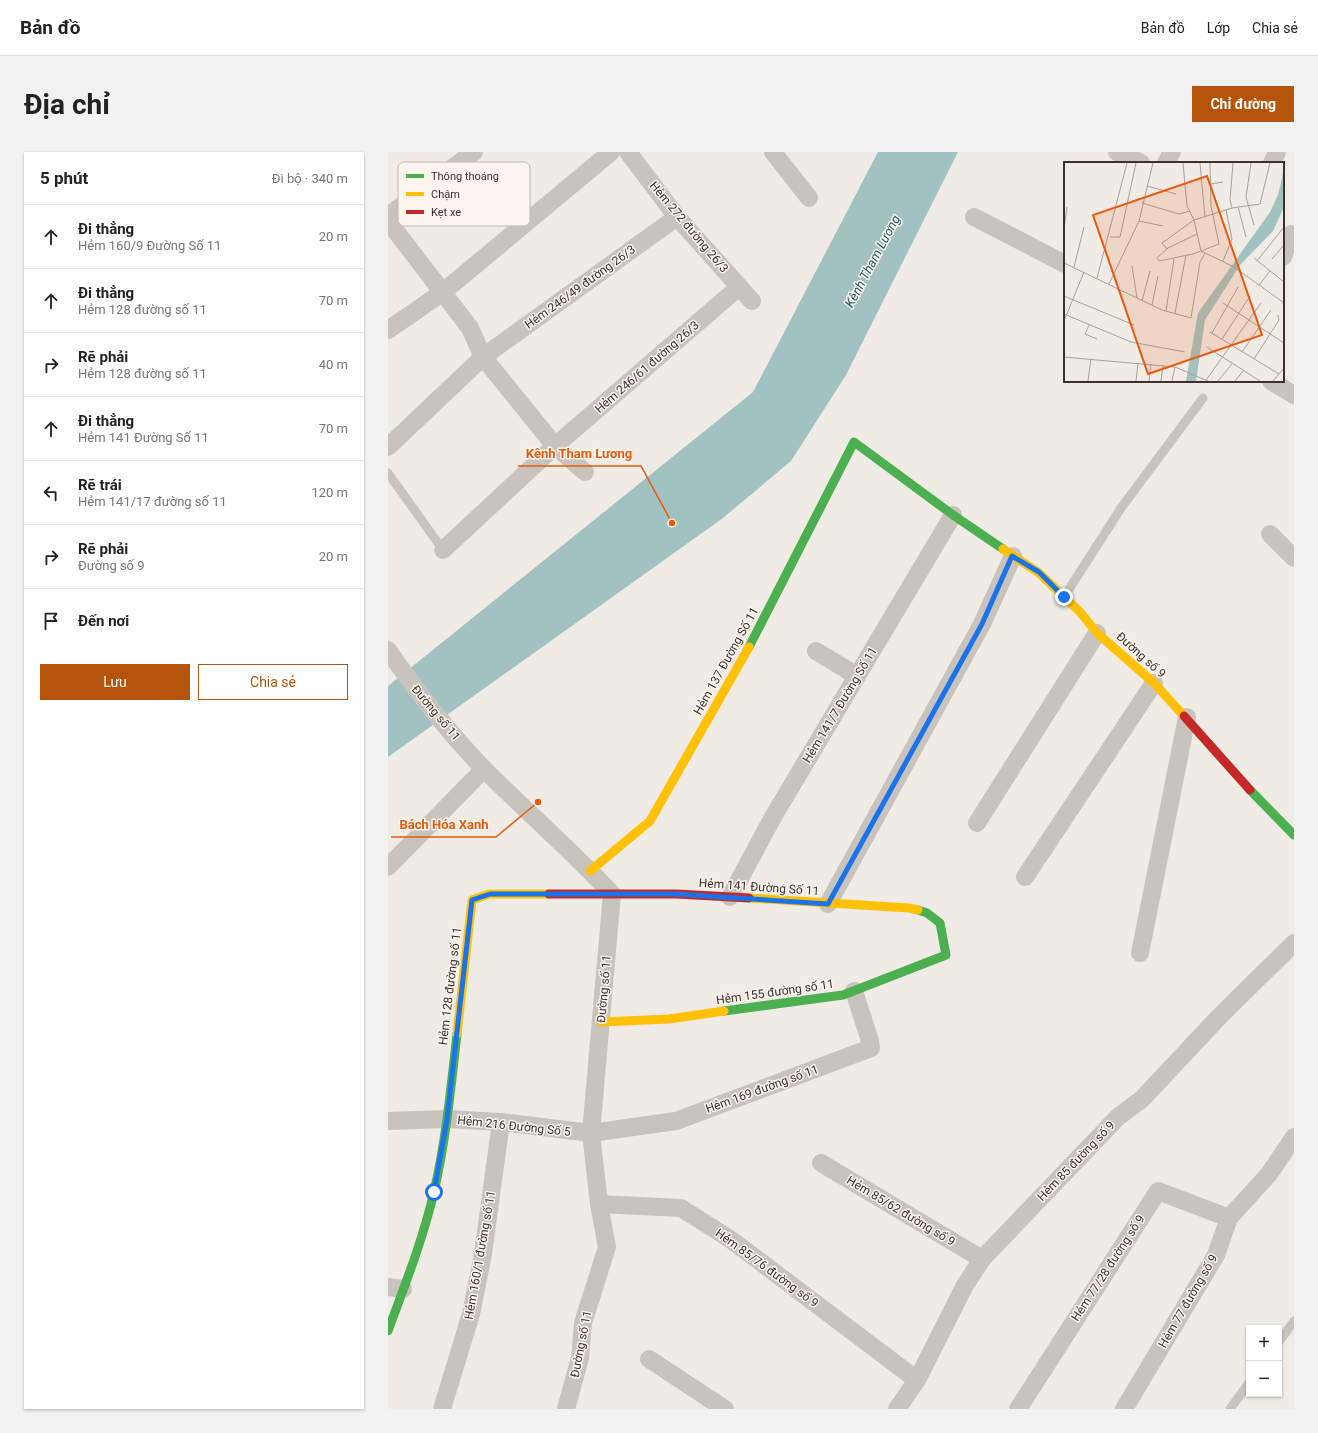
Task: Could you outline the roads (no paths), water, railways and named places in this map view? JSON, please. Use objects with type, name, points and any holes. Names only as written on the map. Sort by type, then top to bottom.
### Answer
[{"type":"street","points":[[461,162],[474,152]]},
{"type":"street","points":[[530,220],[611,152]]},
{"type":"street","name":"Hẻm 272 đường 26/3","points":[[628,152],[677,217],[752,301]]},
{"type":"street","points":[[773,152],[809,198]]},
{"type":"street","points":[[1117,152],[1139,162]]},
{"type":"street","points":[[1167,162],[1172,152]]},
{"type":"street","points":[[1272,162],[1277,152]]},
{"type":"street","points":[[388,216],[398,209]]},
{"type":"street","name":"Hẻm 246/49 đường 26/3","points":[[388,447],[482,357],[677,217]]},
{"type":"street","points":[[974,217],[1064,263]]},
{"type":"street","points":[[388,221],[470,328],[482,357],[555,446],[585,472]]},
{"type":"street","points":[[388,330],[443,292],[522,226]]},
{"type":"street","points":[[1284,253],[1289,233]]},
{"type":"street","name":"Hẻm 246/61 đường 26/3","points":[[444,550],[555,446],[739,287]]},
{"type":"street","points":[[1274,382],[1294,395]]},
{"type":"street","name":"Đường số 9","points":[[854,442],[953,515],[1012,556],[1039,572],[1097,633],[1154,683],[1187,717],[1273,815],[1294,835]]},
{"type":"street","name":"Hẻm 137 Đường Số 11","points":[[590,871],[650,821],[743,659],[854,442]]},
{"type":"street","name":"Hẻm 141/7 Đường Số 11","points":[[730,897],[773,817],[953,515]]},
{"type":"street","points":[[1270,534],[1294,558]]},
{"type":"street","points":[[828,904],[982,624],[1012,556]]},
{"type":"street","points":[[977,823],[1097,633]]},
{"type":"street","name":"Đường số 11","points":[[388,650],[420,696],[484,770],[590,871],[612,894],[591,1134],[599,1204],[607,1246],[584,1323],[580,1358],[566,1409]]},
{"type":"street","points":[[816,651],[857,676]]},
{"type":"street","points":[[1025,877],[1154,683]]},
{"type":"street","points":[[1140,953],[1187,717]]},
{"type":"street","points":[[388,867],[484,770]]},
{"type":"street","name":"Hẻm 128 đường số 11","points":[[447,1119],[472,900],[490,894],[612,894]]},
{"type":"street","name":"Hẻm 141 Đường Số 11","points":[[612,894],[676,894],[909,908],[927,913],[940,923],[946,955]]},
{"type":"street","name":"Hẻm 85 đường số 9","points":[[897,1409],[917,1380],[964,1286],[982,1259],[1118,1117],[1142,1099],[1294,942]]},
{"type":"street","name":"Hẻm 155 đường số 11","points":[[601,1022],[669,1019],[842,995],[946,955]]},
{"type":"street","name":"Hẻm 169 đường số 11","points":[[591,1134],[676,1121],[871,1048],[854,991]]},
{"type":"street","points":[[388,1331],[395,1288],[419,1246],[434,1192],[447,1119]]},
{"type":"street","name":"Hẻm 216 Đường Số 5","points":[[388,1121],[447,1119],[501,1122],[591,1134]]},
{"type":"street","name":"Hẻm 160/1 đường số 11","points":[[442,1409],[471,1314],[483,1254],[501,1122]]},
{"type":"street","name":"Hẻm 77 đường số 9","points":[[1124,1409],[1216,1255],[1228,1218],[1269,1174],[1294,1136]]},
{"type":"street","name":"Hẻm 85/62 đường số 9","points":[[821,1163],[982,1259]]},
{"type":"street","name":"Hẻm 77/28 đường số 9","points":[[1018,1409],[1158,1191],[1228,1218]]},
{"type":"street","name":"Hẻm 85/76 đường số 9","points":[[599,1204],[681,1208],[730,1239],[917,1380]]},
{"type":"street","points":[[649,1359],[725,1409]]},
{"type":"lane","points":[[1064,597],[1121,508],[1203,398]]},
{"type":"lane","points":[[388,473],[444,550]]},
{"type":"lane","points":[[1282,1338],[1294,1321]]},
{"type":"lane","points":[[1230,1409],[1246,1387]]},
{"type":"water","points":[[878,152],[958,152],[846,375],[791,461],[723,518],[388,757],[388,686],[753,392]]},
{"type":"place","name":"Kênh Tham Lương","points":[[672,523]]},
{"type":"place","name":"Bách Hóa Xanh","points":[[538,802]]}]
